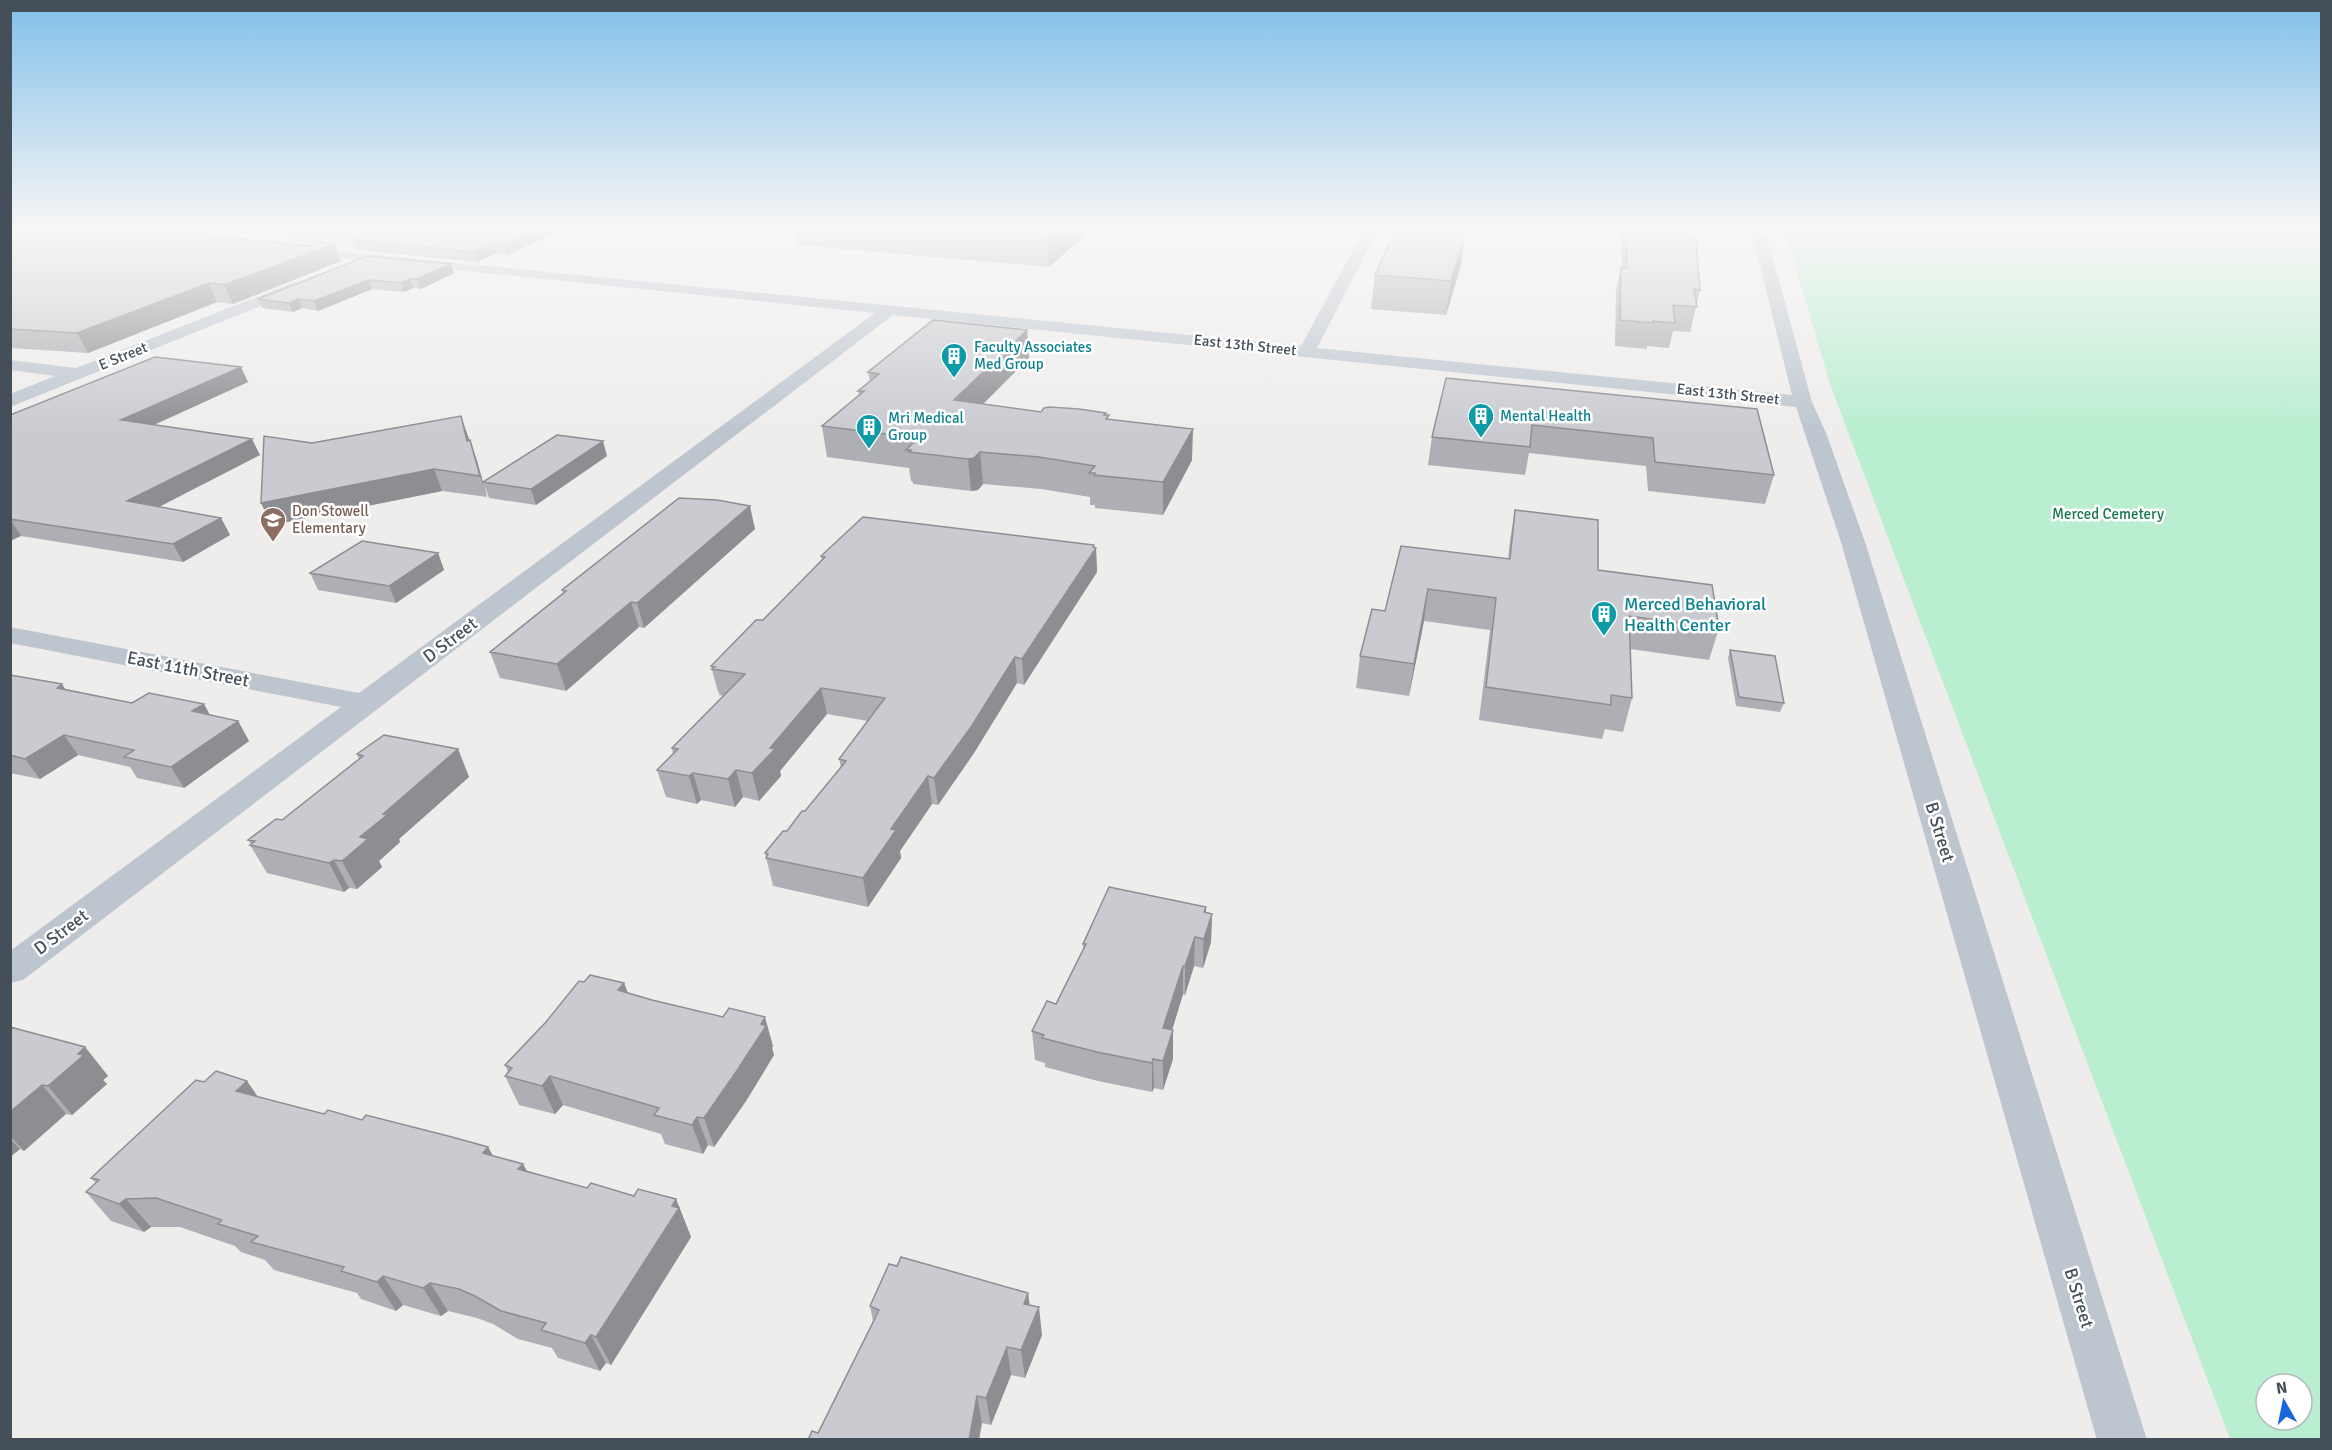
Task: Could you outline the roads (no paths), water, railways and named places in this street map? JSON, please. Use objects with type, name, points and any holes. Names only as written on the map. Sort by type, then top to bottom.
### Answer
[{"type":"street","name":"E Street","points":[[10,401],[273,296]]},
{"type":"street","name":"East 13th Street","points":[[748,296],[1803,402]]},
{"type":"street","points":[[1307,351],[1336,296]]},
{"type":"street","name":"B Street","points":[[1776,296],[1803,402],[1853,542],[2122,1440]]},
{"type":"street","name":"D Street","points":[[10,970],[889,310]]},
{"type":"street","points":[[10,365],[78,374]]},
{"type":"street","name":"East 11th Street","points":[[10,635],[366,703]]},
{"type":"place","name":"Faculty Associates Med Group","points":[[954,379]]},
{"type":"place","name":"Mental Health","points":[[1481,439]]},
{"type":"place","name":"Mri Medical Group","points":[[869,450]]},
{"type":"place","name":"Don Stowell Elementary","points":[[273,543]]},
{"type":"place","name":"Merced Behavioral Health Center","points":[[1604,637]]},
{"type":"park label","name":"Merced Cemetery","points":[[2108,514]]}]
